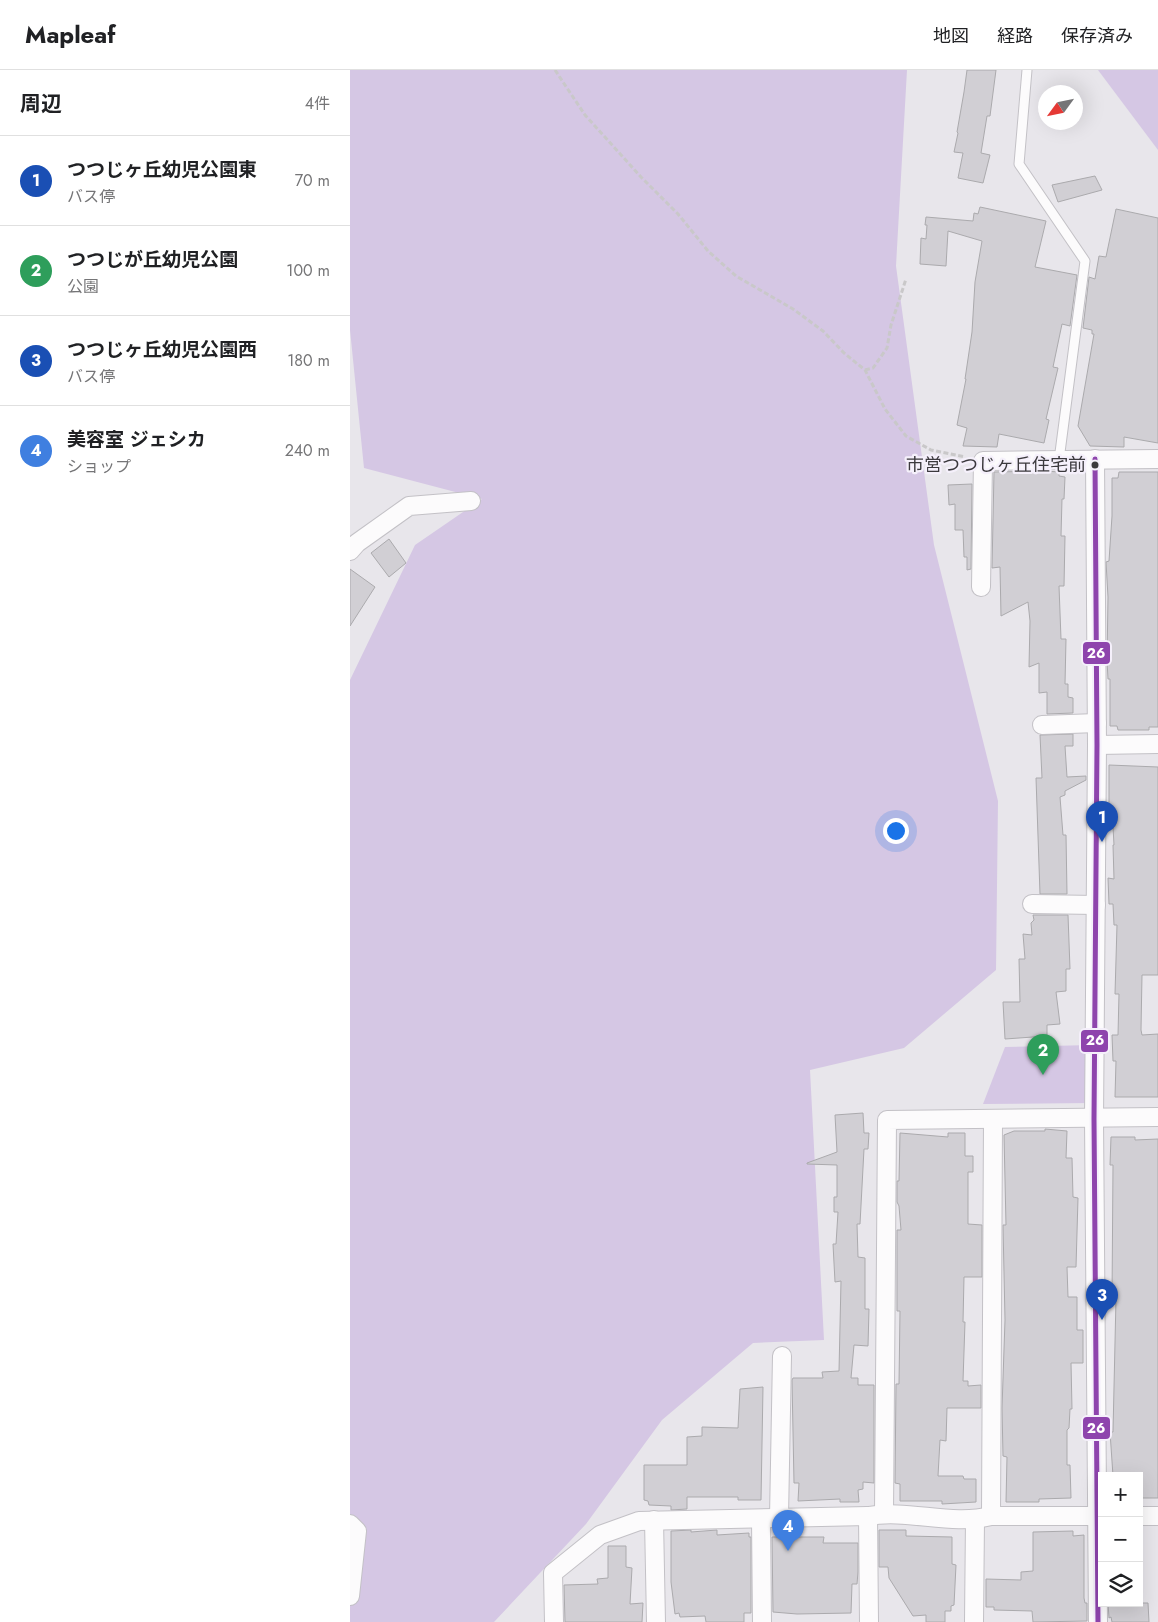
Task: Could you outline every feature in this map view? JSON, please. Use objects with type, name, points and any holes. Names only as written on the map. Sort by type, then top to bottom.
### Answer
[{"type":"street","points":[[1095,459],[1098,745],[1094,1119],[1099,1472]]},
{"type":"street","points":[[981,587],[983,461],[1158,459]]},
{"type":"street","points":[[350,551],[357,542],[409,506],[471,501]]},
{"type":"street","points":[[1042,725],[1097,723]]},
{"type":"street","points":[[1098,745],[1158,744]]},
{"type":"street","points":[[1032,904],[1096,905]]},
{"type":"street","points":[[869,1622],[876,1514],[887,1120],[1158,1117]]},
{"type":"street","points":[[974,1622],[983,1518],[993,1120]]},
{"type":"street","points":[[780,1517],[782,1356]]},
{"type":"street","points":[[554,1622],[553,1573],[600,1534],[639,1521],[761,1519],[876,1514],[983,1518],[1098,1516]]},
{"type":"street","points":[[1143,1516],[1158,1516]]},
{"type":"street","points":[[1098,1622],[1100,1517]]},
{"type":"street","points":[[761,1519],[762,1622]]},
{"type":"street","points":[[654,1520],[656,1622]]},
{"type":"street","points":[[350,1524],[356,1531],[350,1596]]},
{"type":"lane","points":[[1027,70],[1019,164],[1085,261],[1059,460]]},
{"type":"path","points":[[555,70],[585,115],[641,177],[678,214],[708,250],[736,276],[793,309],[822,331],[844,353],[866,370],[885,409],[906,436],[931,450],[983,461]]},
{"type":"path","points":[[866,370],[872,368],[888,348],[891,325],[906,280]]},
{"type":"shaded area","points":[[350,70],[907,70],[896,266],[934,545],[998,801],[996,970],[904,1048],[810,1070],[824,1340],[753,1343],[662,1420],[586,1524],[494,1622],[350,1622],[350,680],[415,545],[482,499],[364,468],[350,330]]},
{"type":"shaded area","points":[[1098,70],[1158,70],[1158,150]]},
{"type":"shaded area","points":[[1092,1045],[1092,1103],[983,1104],[1005,1047]]},
{"type":"building","points":[[967,70],[996,70],[990,116],[987,116],[981,153],[990,155],[983,183],[958,178],[963,153],[954,152]]},
{"type":"building","points":[[1095,176],[1102,190],[1058,202],[1052,185]]},
{"type":"building","points":[[980,207],[1046,221],[1035,267],[1077,275],[1070,326],[1062,324],[1053,367],[1058,368],[1046,419],[1049,420],[1044,443],[999,434],[997,447],[963,446],[967,428],[957,425],[966,379],[972,332],[975,282],[982,241],[948,231],[946,266],[920,264],[921,238],[926,239],[926,217],[973,221],[974,213],[978,214]]},
{"type":"building","points":[[1116,209],[1158,218],[1158,443],[1124,437],[1124,447],[1090,446],[1078,426],[1094,334],[1092,334],[1092,330],[1083,328],[1089,277],[1095,279],[1099,256],[1106,257]]},
{"type":"building","points":[[994,472],[1059,472],[1059,476],[1065,477],[1064,499],[1062,499],[1061,536],[1065,536],[1064,586],[1059,586],[1061,639],[1066,639],[1065,684],[1068,684],[1068,697],[1073,698],[1073,713],[1047,714],[1047,692],[1039,693],[1039,663],[1029,667],[1030,621],[1028,602],[1001,616],[1000,567],[992,568]]},
{"type":"building","points":[[1119,472],[1158,472],[1158,727],[1149,727],[1149,730],[1118,730],[1117,726],[1110,726],[1106,562],[1109,561],[1112,478],[1118,478]]},
{"type":"building","points":[[972,484],[971,569],[967,570],[967,557],[964,557],[963,530],[955,530],[955,504],[949,505],[948,485]]},
{"type":"building","points":[[389,539],[406,563],[389,577],[371,553]]},
{"type":"building","points":[[350,569],[375,587],[350,626]]},
{"type":"building","points":[[1073,734],[1073,746],[1065,746],[1067,777],[1086,776],[1086,780],[1065,791],[1065,795],[1060,797],[1063,835],[1066,835],[1067,894],[1040,894],[1036,778],[1042,778],[1040,735]]},
{"type":"building","points":[[1109,765],[1158,767],[1158,975],[1142,975],[1141,1030],[1142,1035],[1158,1034],[1158,1097],[1115,1097],[1116,1061],[1113,1061],[1112,1035],[1118,1035],[1119,994],[1115,994],[1117,925],[1114,925],[1113,904],[1109,904],[1108,878],[1114,879],[1114,845],[1112,809],[1109,809]]},
{"type":"building","points":[[1033,915],[1068,915],[1070,969],[1066,969],[1066,991],[1056,992],[1060,1024],[1047,1025],[1047,1036],[1005,1039],[1003,1002],[1020,1002],[1019,959],[1025,959],[1023,934],[1032,935],[1031,923],[1034,920]]},
{"type":"building","points":[[863,1113],[864,1133],[869,1133],[868,1149],[864,1149],[860,1224],[857,1224],[858,1257],[865,1258],[865,1309],[869,1309],[868,1346],[854,1345],[851,1378],[858,1378],[858,1385],[874,1385],[874,1483],[863,1482],[863,1489],[858,1490],[859,1502],[840,1502],[840,1499],[798,1501],[799,1483],[794,1483],[792,1380],[793,1378],[823,1378],[822,1372],[839,1371],[841,1281],[835,1282],[833,1244],[836,1244],[838,1212],[834,1212],[834,1197],[837,1197],[837,1165],[807,1163],[837,1152],[835,1115]]},
{"type":"building","points":[[1045,1129],[1067,1131],[1066,1158],[1072,1158],[1073,1197],[1078,1198],[1076,1267],[1067,1267],[1068,1297],[1077,1297],[1077,1330],[1083,1330],[1083,1363],[1071,1363],[1072,1409],[1070,1409],[1069,1428],[1067,1430],[1067,1465],[1070,1465],[1071,1498],[1039,1499],[1039,1502],[1006,1502],[1007,1457],[1003,1456],[1002,1408],[1005,1320],[1003,1225],[1006,1225],[1004,1135],[1014,1131],[1045,1131]]},
{"type":"building","points":[[900,1133],[948,1137],[948,1133],[965,1133],[965,1156],[973,1156],[973,1172],[968,1172],[968,1224],[982,1225],[982,1277],[964,1277],[963,1381],[968,1381],[968,1386],[981,1385],[981,1408],[947,1408],[946,1441],[940,1440],[938,1476],[963,1476],[964,1479],[976,1479],[976,1502],[942,1504],[942,1501],[900,1501],[900,1484],[895,1483],[896,1384],[899,1384],[900,1311],[897,1311],[897,1230],[901,1230],[897,1202],[897,1181],[899,1181]]},
{"type":"building","points":[[1111,1137],[1135,1137],[1135,1140],[1158,1139],[1158,1498],[1143,1498],[1143,1472],[1113,1472],[1110,1432],[1113,1432],[1116,1298],[1112,1299],[1113,1165],[1110,1165]]},
{"type":"building","points":[[763,1387],[761,1500],[738,1500],[738,1497],[687,1497],[687,1509],[671,1510],[671,1506],[649,1505],[648,1501],[644,1500],[644,1465],[687,1465],[687,1437],[702,1436],[702,1427],[738,1428],[740,1389]]},
{"type":"building","points":[[691,1530],[691,1532],[717,1530],[717,1535],[749,1533],[749,1537],[751,1537],[751,1613],[744,1613],[744,1622],[706,1622],[705,1616],[680,1617],[679,1613],[675,1614],[671,1582],[671,1531]]},
{"type":"building","points":[[879,1530],[906,1530],[906,1536],[952,1537],[952,1564],[956,1565],[954,1605],[951,1606],[951,1611],[945,1611],[945,1622],[926,1622],[926,1615],[913,1616],[889,1578],[888,1567],[879,1567]]},
{"type":"building","points":[[1073,1531],[1073,1536],[1084,1535],[1084,1598],[1085,1603],[1087,1603],[1087,1621],[1033,1622],[1032,1611],[994,1610],[994,1607],[986,1607],[986,1579],[1021,1580],[1021,1572],[1033,1571],[1033,1532]]},
{"type":"building","points":[[772,1537],[824,1537],[823,1543],[858,1543],[857,1584],[852,1584],[851,1613],[797,1614],[773,1612]]},
{"type":"building","points":[[608,1546],[626,1546],[626,1567],[632,1568],[630,1604],[643,1603],[642,1622],[565,1622],[564,1585],[598,1584],[597,1579],[608,1578]]},
{"type":"building","points":[[1143,1603],[1148,1603],[1149,1622],[1112,1622],[1111,1617],[1109,1618],[1108,1607],[1143,1607]]},
{"type":"transit line","name":"26","points":[[1095,459],[1097,745],[1094,1119],[1098,1622]]},
{"type":"place","name":"市営つつじヶ丘住宅前","points":[[1095,465]]},
{"type":"place","name":"つつじヶ丘幼児公園東","points":[[1102,842]]},
{"type":"place","name":"つつじが丘幼児公園","points":[[1043,1075]]},
{"type":"place","name":"つつじヶ丘幼児公園西","points":[[1102,1320]]},
{"type":"place","name":"美容室 ジェシカ","points":[[788,1551]]}]
